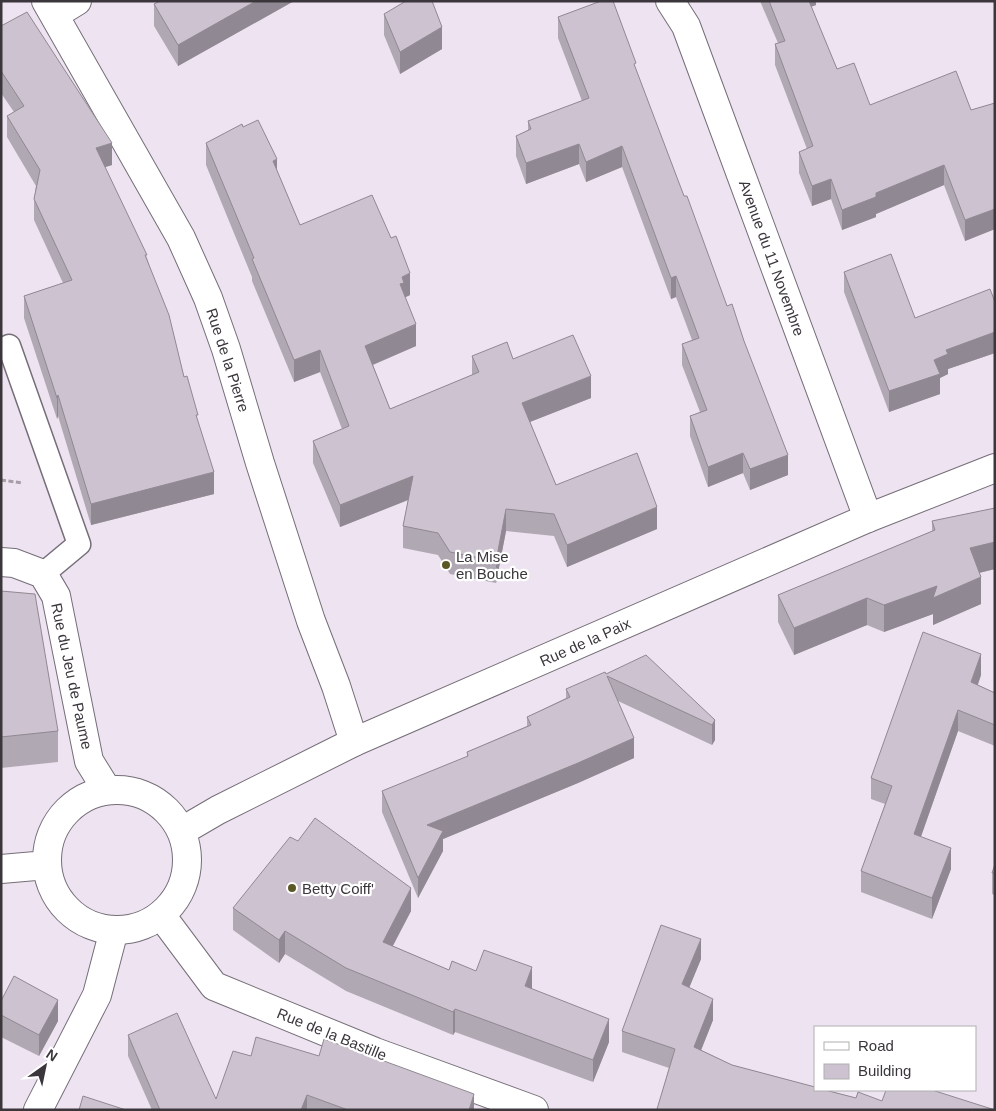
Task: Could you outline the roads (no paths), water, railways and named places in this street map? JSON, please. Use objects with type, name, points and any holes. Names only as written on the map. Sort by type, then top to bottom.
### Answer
[{"type":"street","points":[[50,8],[77,1]]},
{"type":"street","name":"Avenue du 11 Novembre","points":[[670,1],[686,26],[868,518]]},
{"type":"street","name":"Rue de la Pierre","points":[[50,8],[181,238],[208,298],[226,349],[260,463],[311,621],[336,686],[354,742]]},
{"type":"street","name":"Rue de la Paix","points":[[182,831],[218,810],[354,742],[868,518],[995,468]]},
{"type":"street","points":[[1,562],[14,563],[43,574]]},
{"type":"street","name":"Rue du Jeu de Paume","points":[[43,574],[56,596],[89,761],[107,790]]},
{"type":"street","points":[[107,790],[125,790],[143,794],[166,809],[182,831],[188,853],[186,877],[177,898],[161,915],[139,927],[114,930],[97,927],[82,920],[68,910],[57,897],[50,881],[47,865],[50,838],[62,815],[82,798],[107,790]]},
{"type":"street","points":[[1,869],[47,865]]},
{"type":"street","name":"Rue de la Bastille","points":[[161,915],[214,986],[375,1052],[534,1110]]},
{"type":"street","points":[[38,1110],[97,995],[114,930]]},
{"type":"lane","points":[[9,346],[79,544],[43,574]]},
{"type":"place","name":"La Mise en Bouche","points":[[446,565]]},
{"type":"place","name":"Betty Coiff'","points":[[292,888]]}]
